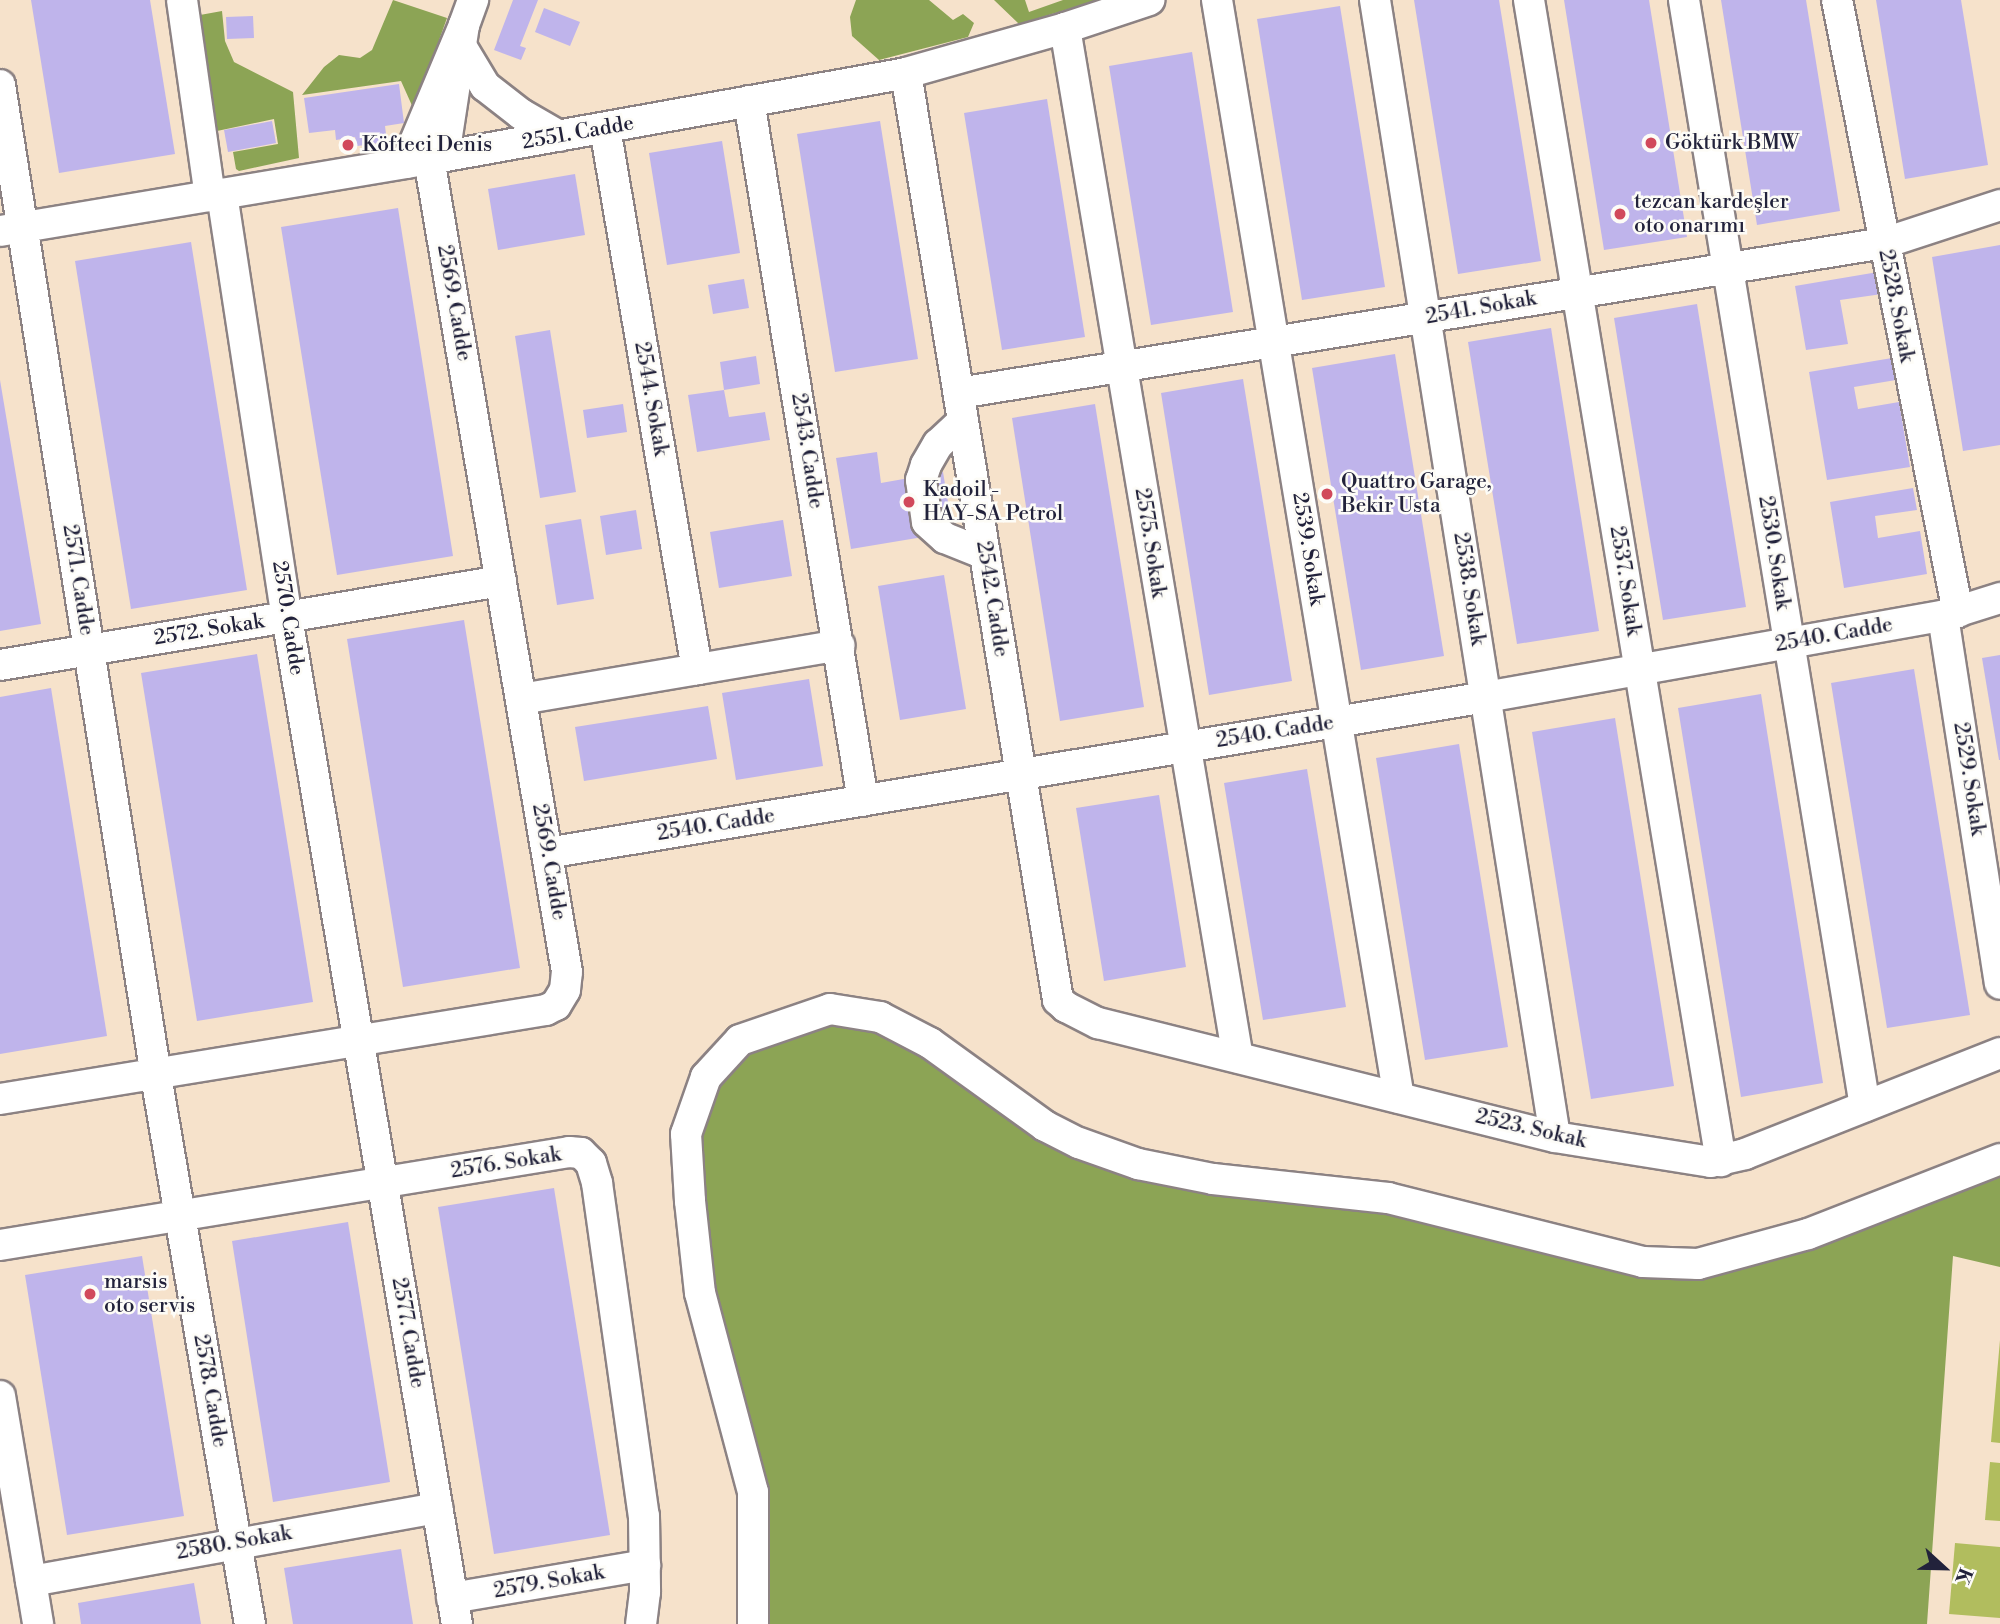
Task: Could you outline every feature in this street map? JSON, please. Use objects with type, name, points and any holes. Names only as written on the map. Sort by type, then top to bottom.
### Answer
[{"type":"street","name":"2570. Cadde","points":[[182,0],[359,1042]]},
{"type":"street","name":"2551. Cadde","points":[[11,229],[605,128],[906,73],[1065,28],[1149,0]]},
{"type":"street","name":"2539. Sokak","points":[[1217,0],[1399,1098]]},
{"type":"street","name":"2538. Sokak","points":[[1375,0],[1555,1137]]},
{"type":"street","name":"2537. Sokak","points":[[1529,0],[1721,1161]]},
{"type":"street","name":"2530. Sokak","points":[[1684,0],[1865,1106]]},
{"type":"street","name":"2528. Sokak","points":[[1837,0],[1951,614]]},
{"type":"street","points":[[466,24],[485,86],[521,114],[559,136]]},
{"type":"street","name":"2569. Cadde","points":[[0,1099],[156,1076],[546,1010],[556,1006],[565,990],[567,972],[426,159],[466,24]]},
{"type":"street","name":"2575. Sokak","points":[[1065,28],[1238,1058]]},
{"type":"street","name":"2542. Cadde","points":[[906,73],[1058,1000]]},
{"type":"street","name":"2571. Cadde","points":[[0,85],[11,229],[89,650],[156,1076]]},
{"type":"street","name":"2543. Cadde","points":[[749,101],[863,801]]},
{"type":"street","name":"2544. Sokak","points":[[605,128],[697,669]]},
{"type":"street","name":"2541. Sokak","points":[[961,407],[1121,366],[1884,243],[2000,205]]},
{"type":"street","points":[[961,407],[926,465],[921,480],[927,522],[945,538],[985,554]]},
{"type":"street","name":"2572. Sokak","points":[[0,664],[501,581]]},
{"type":"street","name":"2540. Cadde","points":[[547,853],[1640,670],[1951,614],[2000,598]]},
{"type":"street","name":"2529. Sokak","points":[[1951,614],[2000,984]]},
{"type":"street","points":[[521,699],[839,645]]},
{"type":"street","name":"2523. Sokak","points":[[1058,1000],[1073,1012],[1098,1023],[1555,1137],[1699,1162],[1721,1161],[2000,1053]]},
{"type":"street","points":[[753,1624],[753,1492],[700,1293],[690,1201],[687,1134],[706,1077],[740,1040],[830,1009],[880,1017],[930,1042],[1045,1126],[1079,1143],[1138,1164],[1213,1179],[1388,1198],[1643,1262],[1698,1264],[1808,1234],[2000,1159]]},
{"type":"street","name":"2577. Cadde","points":[[359,1042],[454,1611]]},
{"type":"street","name":"2578. Cadde","points":[[156,1076],[250,1624]]},
{"type":"street","name":"2576. Sokak","points":[[0,1245],[569,1152],[581,1153],[591,1163],[597,1183],[644,1516],[645,1565],[641,1624]]},
{"type":"street","points":[[0,1396],[12,1539],[31,1581],[38,1624]]},
{"type":"street","name":"2580. Sokak","points":[[31,1581],[236,1542],[437,1508]]},
{"type":"street","name":"2579. Sokak","points":[[454,1611],[645,1565]]},
{"type":"green space","points":[[393,0],[447,18],[414,110],[401,81],[302,95],[324,67],[339,55],[360,58],[372,50]]},
{"type":"green space","points":[[856,0],[929,0],[953,20],[963,14],[974,23],[968,37],[879,60],[852,36],[850,17]]},
{"type":"green space","points":[[994,0],[1025,0],[1029,12],[1063,0],[1098,0],[1019,24]]},
{"type":"green space","points":[[222,11],[225,41],[234,62],[293,92],[299,158],[239,171],[236,169],[233,152],[278,144],[274,119],[217,131],[200,15]]},
{"type":"green space","points":[[830,1009],[880,1017],[1079,1143],[1698,1264],[2000,1159],[2000,1267],[1953,1256],[1927,1624],[753,1624],[753,1492],[690,1201],[706,1077],[740,1040]]},
{"type":"green space","points":[[2000,1340],[2000,1443],[1991,1442]]},
{"type":"green space","points":[[1990,1462],[2000,1463],[2000,1521],[1985,1520]]},
{"type":"green space","points":[[1955,1543],[2000,1547],[2000,1618],[1949,1614]]},
{"type":"building","points":[[31,0],[150,0],[175,154],[59,173]]},
{"type":"building","points":[[513,0],[538,0],[520,46],[526,48],[521,60],[494,50]]},
{"type":"building","points":[[1414,0],[1499,0],[1541,261],[1458,274]]},
{"type":"building","points":[[1564,0],[1649,0],[1687,237],[1604,250]]},
{"type":"building","points":[[1721,0],[1806,0],[1840,211],[1757,225]]},
{"type":"building","points":[[1876,0],[1961,0],[1988,165],[1905,179]]},
{"type":"building","points":[[1340,6],[1385,287],[1302,300],[1257,19]]},
{"type":"building","points":[[544,8],[580,22],[570,46],[535,32]]},
{"type":"building","points":[[253,16],[254,38],[227,39],[226,17]]},
{"type":"building","points":[[1192,52],[1233,312],[1151,325],[1109,66]]},
{"type":"building","points":[[399,84],[404,123],[385,126],[387,142],[357,146],[355,137],[336,140],[335,130],[309,133],[304,98]]},
{"type":"building","points":[[1047,99],[1085,337],[1002,350],[964,113]]},
{"type":"building","points":[[272,121],[276,143],[228,152],[224,130]]},
{"type":"building","points":[[880,121],[918,359],[835,372],[797,134]]},
{"type":"building","points":[[722,141],[740,253],[667,265],[649,153]]},
{"type":"building","points":[[575,174],[585,235],[498,250],[488,189]]},
{"type":"building","points":[[398,208],[453,556],[337,575],[281,227]]},
{"type":"building","points":[[191,242],[247,590],[131,609],[75,261]]},
{"type":"building","points":[[2000,245],[2000,445],[1963,451],[1932,257]]},
{"type":"building","points":[[1878,272],[1882,294],[1840,300],[1848,344],[1806,350],[1795,286]]},
{"type":"building","points":[[744,279],[749,308],[713,314],[708,285]]},
{"type":"building","points":[[1697,304],[1746,607],[1663,620],[1614,318]]},
{"type":"building","points":[[1551,328],[1599,631],[1517,644],[1468,342]]},
{"type":"building","points":[[550,330],[576,492],[540,498],[515,336]]},
{"type":"building","points":[[1395,354],[1444,656],[1361,670],[1312,368]]},
{"type":"building","points":[[756,356],[760,384],[724,390],[720,362]]},
{"type":"building","points":[[1892,358],[1896,380],[1854,387],[1858,409],[1899,402],[1910,467],[1827,480],[1809,372]]},
{"type":"building","points":[[1243,379],[1292,681],[1209,695],[1161,393]]},
{"type":"building","points":[[0,380],[41,624],[0,631]]},
{"type":"building","points":[[724,390],[729,417],[765,412],[770,440],[697,452],[688,395]]},
{"type":"building","points":[[623,404],[627,432],[587,438],[583,410]]},
{"type":"building","points":[[1095,404],[1144,707],[1060,721],[1012,418]]},
{"type":"building","points":[[877,452],[881,483],[943,472],[953,532],[851,549],[836,458]]},
{"type":"building","points":[[1913,488],[1917,510],[1875,516],[1878,538],[1920,531],[1927,574],[1844,588],[1830,502]]},
{"type":"building","points":[[636,510],[642,549],[606,555],[600,516]]},
{"type":"building","points":[[581,519],[594,599],[557,605],[545,525]]},
{"type":"building","points":[[783,520],[792,576],[719,588],[710,532]]},
{"type":"building","points":[[944,575],[966,709],[900,720],[878,586]]},
{"type":"building","points":[[464,620],[520,968],[403,987],[347,639]]},
{"type":"building","points":[[257,654],[313,1002],[197,1021],[141,673]]},
{"type":"building","points":[[2000,655],[2000,760],[1999,760],[1982,658]]},
{"type":"building","points":[[1914,669],[1970,1015],[1887,1028],[1831,683]]},
{"type":"building","points":[[809,679],[823,766],[736,780],[722,693]]},
{"type":"building","points":[[51,688],[107,1036],[0,1054],[0,697]]},
{"type":"building","points":[[1761,694],[1823,1083],[1741,1097],[1678,708]]},
{"type":"building","points":[[708,706],[717,759],[584,781],[575,727]]},
{"type":"building","points":[[1615,718],[1674,1086],[1591,1099],[1532,732]]},
{"type":"building","points":[[1459,744],[1508,1047],[1425,1060],[1376,758]]},
{"type":"building","points":[[1307,769],[1346,1007],[1263,1020],[1224,783]]},
{"type":"building","points":[[1159,795],[1186,967],[1104,981],[1076,808]]},
{"type":"building","points":[[554,1188],[610,1535],[494,1554],[438,1207]]},
{"type":"building","points":[[348,1222],[390,1482],[273,1502],[232,1241]]},
{"type":"building","points":[[142,1256],[184,1516],[67,1535],[25,1275]]},
{"type":"building","points":[[401,1549],[413,1624],[293,1624],[284,1568]]},
{"type":"building","points":[[194,1583],[201,1624],[81,1624],[78,1603]]},
{"type":"place","name":"Göktürk BMW","points":[[1651,143]]},
{"type":"place","name":"Köfteci Denis","points":[[348,145]]},
{"type":"place","name":"tezcan kardeşler oto onarımı","points":[[1620,214]]},
{"type":"place","name":"Quattro Garage, Bekir Usta","points":[[1327,494]]},
{"type":"place","name":"Kadoil - HAY-SA Petrol","points":[[909,502]]},
{"type":"place","name":"marsis oto servis","points":[[90,1294]]}]
